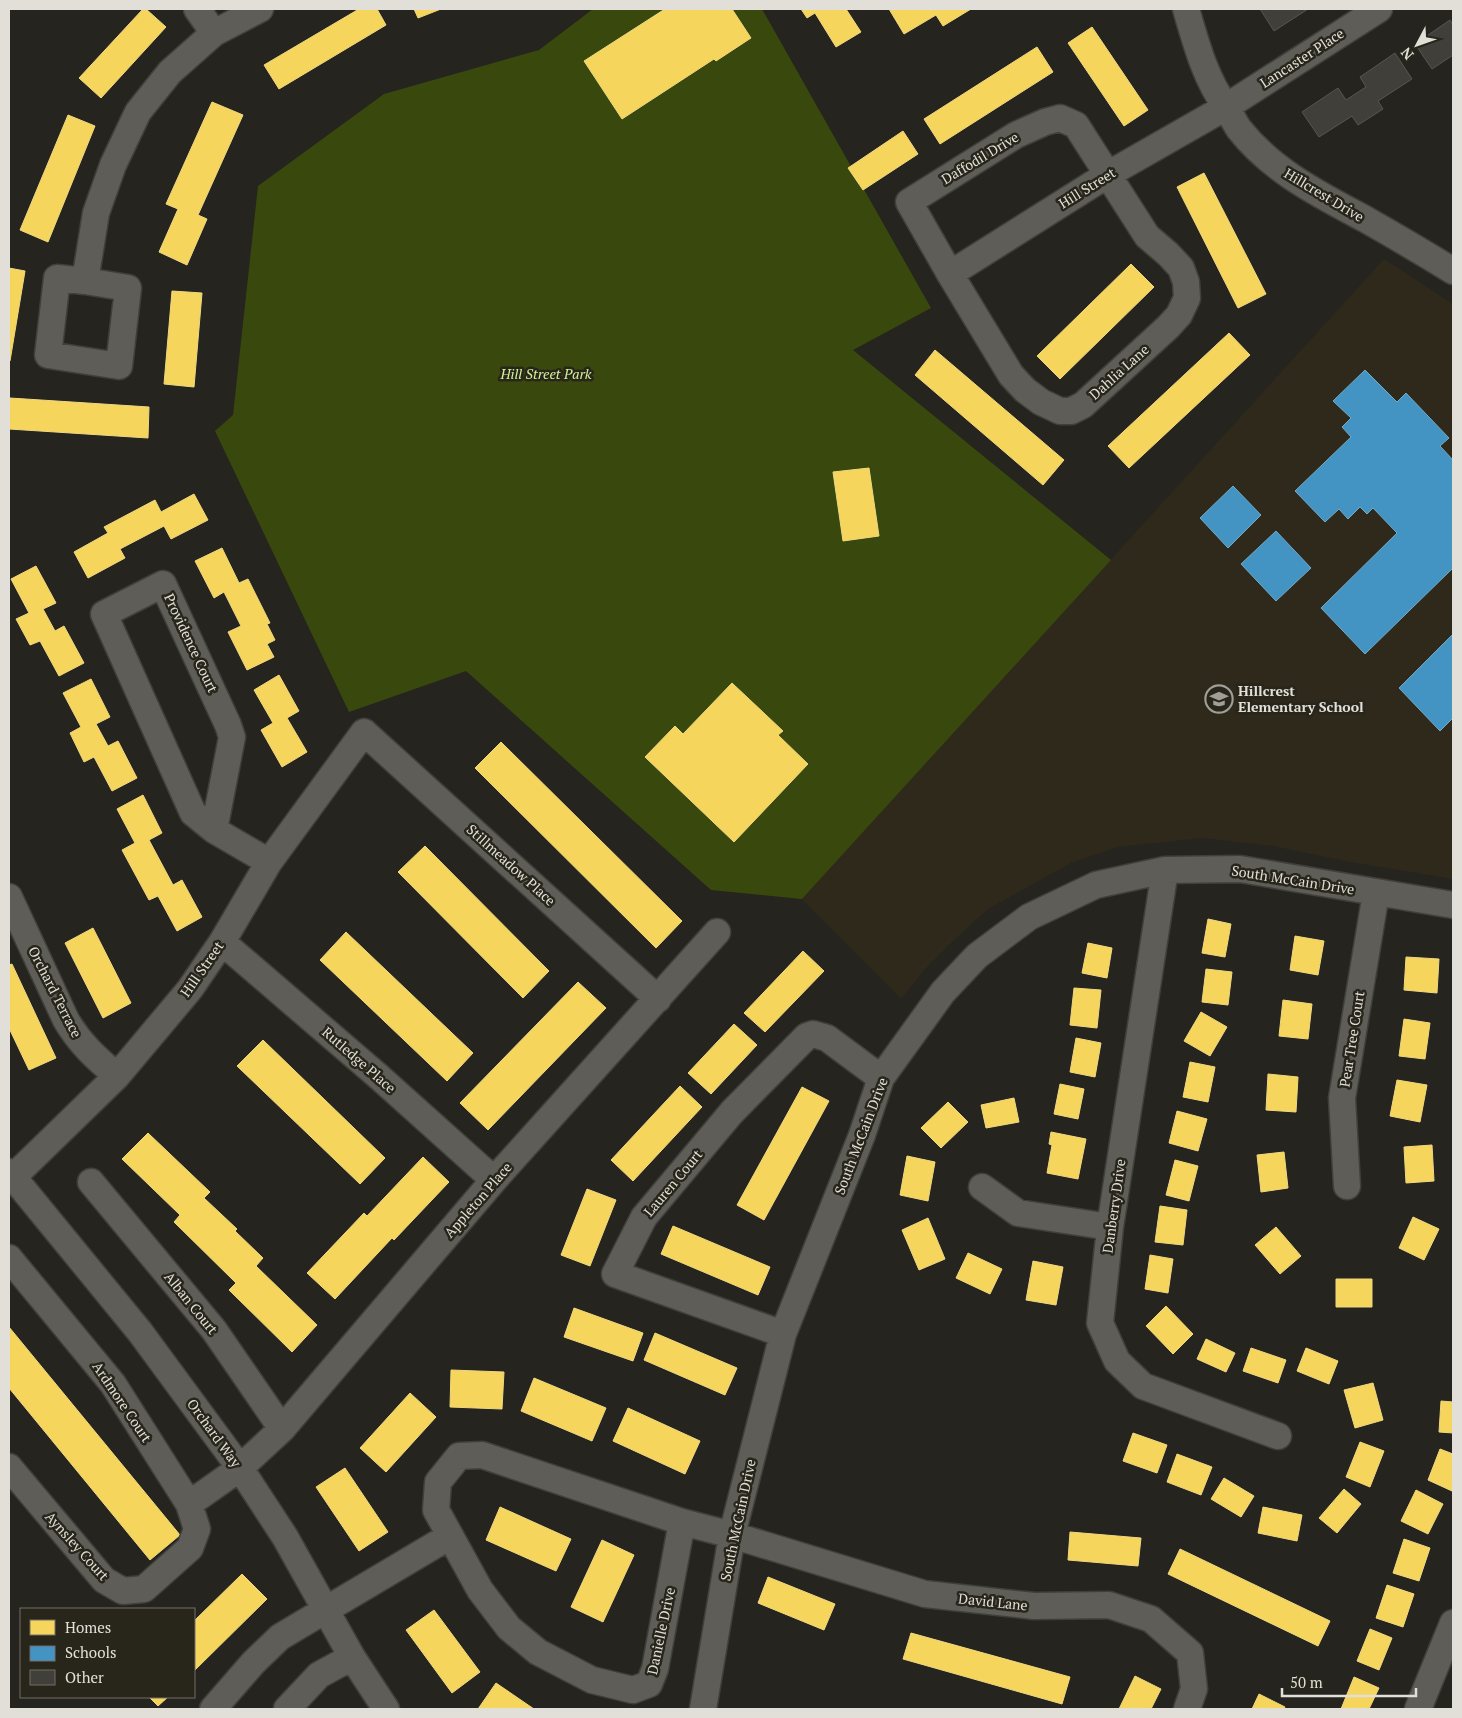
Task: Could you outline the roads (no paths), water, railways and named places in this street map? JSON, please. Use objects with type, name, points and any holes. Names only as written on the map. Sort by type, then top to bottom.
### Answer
[{"type":"street","points":[[197,9],[214,33]]},
{"type":"street","points":[[85,281],[96,213],[113,165],[138,112],[170,72],[214,33],[260,9]]},
{"type":"street","name":"Hillcrest Drive","points":[[1186,9],[1207,75],[1239,129],[1281,170],[1453,271]]},
{"type":"street","name":"Lancaster Place","points":[[1226,107],[1379,9]]},
{"type":"street","name":"Hill Street","points":[[950,274],[1107,175],[1226,107]]},
{"type":"street","name":"Daffodil Drive","points":[[950,274],[909,202],[1016,135],[1045,122],[1060,118],[1076,125],[1107,175]]},
{"type":"street","name":"Dahlia Lane","points":[[950,274],[1011,375],[1025,390],[1040,402],[1060,411],[1072,411],[1083,405],[1168,327],[1179,315],[1187,298],[1186,282],[1180,268],[1168,254],[1147,236],[1107,175]]},
{"type":"street","name":"Providence Court","points":[[214,830],[232,738],[228,724],[164,584],[104,614],[193,813],[214,830],[269,862]]},
{"type":"street","name":"Hill Street","points":[[10,1177],[117,1076],[190,989],[222,942],[269,862],[364,732]]},
{"type":"street","name":"Stillmeadow Place","points":[[364,732],[658,999]]},
{"type":"street","name":"South McCain Drive","points":[[703,1709],[732,1535],[783,1334],[862,1134],[881,1078],[943,992],[977,956],[1029,917],[1096,884],[1164,870],[1240,869],[1453,905]]},
{"type":"street","name":"Danberry Drive","points":[[1164,870],[1110,1227],[1100,1323],[1117,1361],[1142,1386],[1278,1436]]},
{"type":"street","name":"Pear Tree Court","points":[[1347,1186],[1342,1098],[1376,893]]},
{"type":"street","name":"Orchard Terrace","points":[[9,896],[66,1020],[75,1035],[85,1048],[117,1076]]},
{"type":"street","name":"Appleton Place","points":[[240,1468],[282,1429],[494,1180],[717,932]]},
{"type":"street","name":"Rutledge Place","points":[[222,942],[378,1076],[494,1180]]},
{"type":"street","name":"Lauren Court","points":[[783,1334],[615,1274],[644,1217],[732,1112],[807,1036],[813,1034],[827,1038],[881,1078]]},
{"type":"street","name":"Orchard Way","points":[[10,1177],[140,1332],[240,1468],[285,1537],[352,1657],[386,1709]]},
{"type":"street","name":"Alban Court","points":[[91,1182],[214,1330],[282,1429]]},
{"type":"street","points":[[982,1187],[1018,1213],[1110,1227]]},
{"type":"street","name":"Ardmore Court","points":[[9,1258],[113,1384],[189,1504]]},
{"type":"street","name":"Danielle Drive","points":[[682,1522],[655,1669],[649,1684],[633,1690],[592,1680],[538,1652],[509,1628],[480,1590],[436,1510],[438,1482],[459,1456],[482,1454],[682,1522],[732,1535]]},
{"type":"street","name":"Aynsley Court","points":[[9,1467],[104,1580],[123,1591],[144,1589],[190,1548],[197,1529],[189,1504]]},
{"type":"street","points":[[189,1504],[240,1468]]},
{"type":"street","name":"David Lane","points":[[732,1535],[924,1594],[1034,1606],[1108,1605],[1151,1619],[1190,1652],[1194,1689],[1187,1709]]},
{"type":"street","points":[[213,1709],[252,1664],[280,1636],[450,1536]]},
{"type":"street","points":[[1418,1709],[1453,1623]]},
{"type":"street","points":[[287,1709],[319,1675],[352,1657]]},
{"type":"place","name":"Hillcrest Elementary School","points":[[1219,699]]},
{"type":"park label","name":"Hill Street Park","points":[[546,374]]}]
